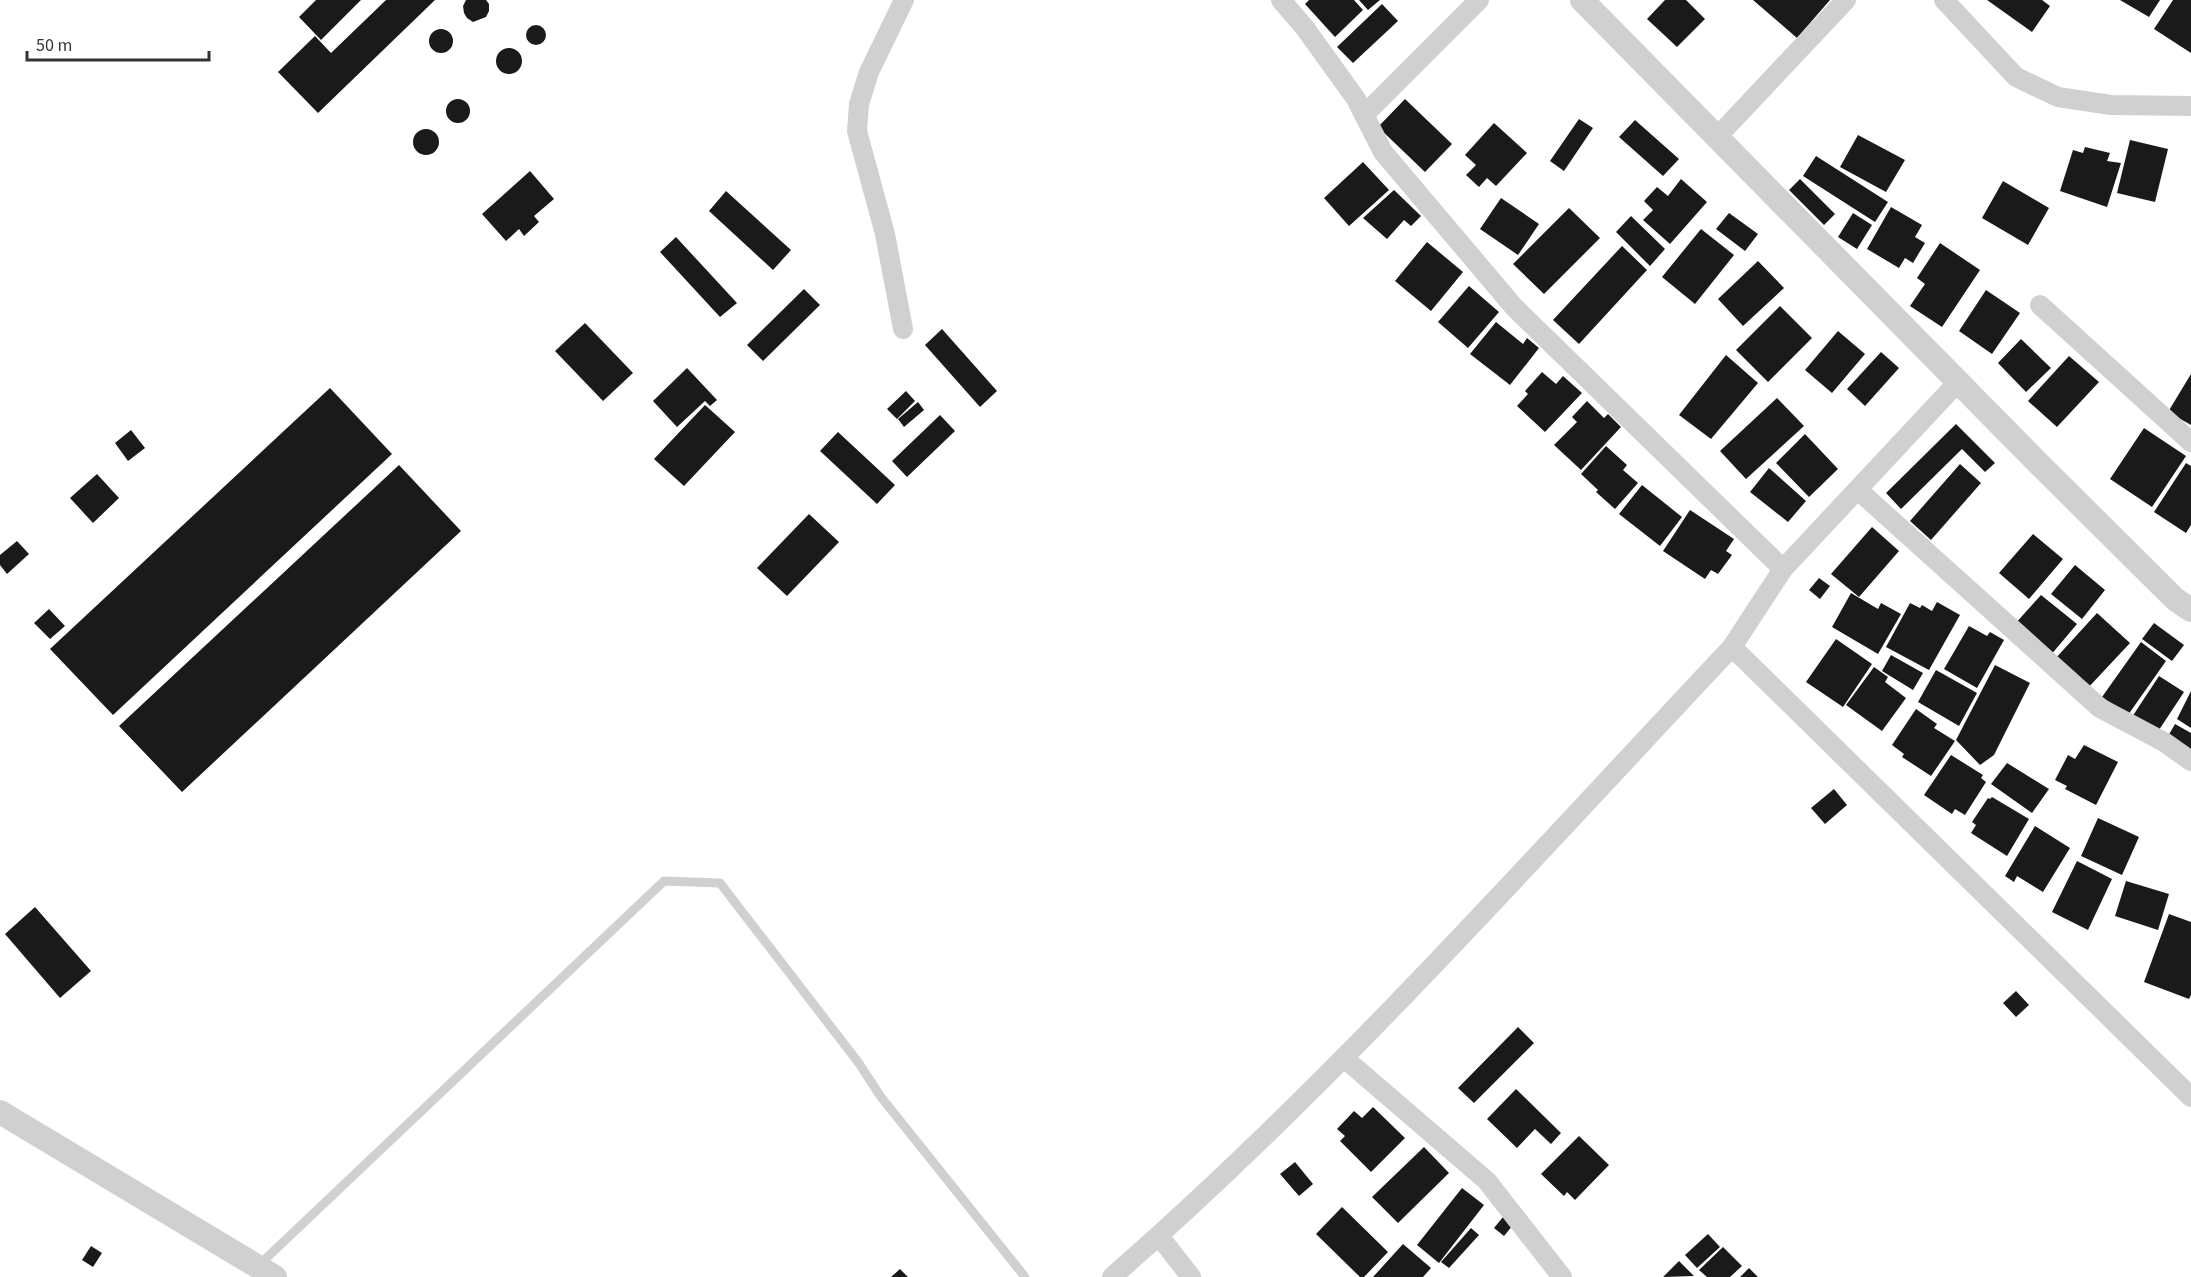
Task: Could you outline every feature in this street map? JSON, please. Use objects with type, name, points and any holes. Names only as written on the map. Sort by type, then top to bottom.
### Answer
[{"type":"street","points":[[903,329],[885,234],[857,131],[859,104],[869,72],[904,0]]},
{"type":"street","points":[[1281,0],[1312,37],[1356,99],[1383,152],[1514,306],[1783,569]]},
{"type":"street","points":[[1364,115],[1479,0]]},
{"type":"street","points":[[1582,0],[1958,382],[2175,599],[2191,610]]},
{"type":"street","points":[[1717,136],[1846,0]]},
{"type":"street","points":[[1944,0],[2016,77],[2058,97],[2111,105],[2191,106]]},
{"type":"street","points":[[2040,305],[2191,442]]},
{"type":"street","points":[[1112,1277],[1159,1236],[1344,1058],[1732,647],[1783,569],[1958,382]]},
{"type":"street","points":[[1858,490],[2100,708],[2164,742],[2191,761]]},
{"type":"street","points":[[1732,647],[2191,1098]]},
{"type":"street","points":[[1344,1058],[1487,1181],[1562,1277]]},
{"type":"street","points":[[0,1112],[266,1271]]},
{"type":"street","points":[[1159,1236],[1191,1277]]},
{"type":"lane","points":[[266,1271],[664,881],[720,884],[858,1062],[881,1097],[1025,1277]]},
{"type":"building","points":[[316,0],[361,0],[321,40],[299,17]]},
{"type":"building","points":[[386,0],[435,0],[318,113],[278,72],[315,36],[331,53]]},
{"type":"building","points":[[466,0],[486,0],[489,4],[489,11],[486,17],[473,22],[467,18],[463,6]]},
{"type":"building","points":[[1309,0],[1354,0],[1363,10],[1335,37],[1305,4]]},
{"type":"building","points":[[1359,0],[1380,0],[1368,10]]},
{"type":"building","points":[[1665,0],[1686,0],[1705,19],[1677,47],[1647,19]]},
{"type":"building","points":[[1753,0],[1830,0],[1797,38]]},
{"type":"building","points":[[1987,0],[2042,0],[2050,6],[2032,32]]},
{"type":"building","points":[[2120,0],[2160,0],[2149,17]]},
{"type":"building","points":[[2173,0],[2191,0],[2191,53],[2154,29]]},
{"type":"building","points":[[1382,4],[1398,21],[1353,63],[1337,47]]},
{"type":"building","points":[[536,25],[543,28],[546,35],[543,42],[536,45],[529,42],[526,35],[529,28]]},
{"type":"building","points":[[441,29],[446,30],[452,36],[452,46],[446,52],[441,53],[436,52],[430,46],[429,41],[430,36],[436,30]]},
{"type":"building","points":[[509,48],[518,52],[522,61],[518,70],[509,74],[500,70],[496,61],[500,52]]},
{"type":"building","points":[[458,99],[463,100],[469,106],[469,116],[463,122],[458,123],[453,122],[447,116],[446,111],[447,106],[453,100]]},
{"type":"building","points":[[1405,99],[1452,144],[1425,172],[1378,127]]},
{"type":"building","points":[[1579,119],[1593,128],[1564,171],[1550,161]]},
{"type":"building","points":[[1635,120],[1679,159],[1663,176],[1619,137]]},
{"type":"building","points":[[1494,123],[1527,153],[1496,186],[1487,178],[1479,187],[1466,175],[1476,165],[1465,155]]},
{"type":"building","points":[[426,129],[435,133],[439,142],[435,151],[426,155],[417,151],[413,142],[417,133]]},
{"type":"building","points":[[1858,135],[1905,160],[1886,192],[1840,167]]},
{"type":"building","points":[[2130,140],[2168,149],[2155,202],[2117,193]]},
{"type":"building","points":[[2085,147],[2110,153],[2107,161],[2121,163],[2107,207],[2060,191],[2073,150],[2083,153]]},
{"type":"building","points":[[1816,156],[1888,202],[1875,222],[1803,176]]},
{"type":"building","points":[[1363,162],[1389,190],[1349,226],[1324,198]]},
{"type":"building","points":[[530,171],[554,199],[534,216],[539,222],[524,236],[519,229],[506,241],[482,214]]},
{"type":"building","points":[[1681,179],[1707,202],[1670,244],[1643,220],[1653,210],[1644,201],[1657,187],[1668,196]]},
{"type":"building","points":[[1800,179],[1835,214],[1824,225],[1789,190]]},
{"type":"building","points":[[2003,181],[2049,208],[2028,245],[1982,218]]},
{"type":"building","points":[[1394,190],[1421,216],[1411,226],[1404,220],[1387,239],[1363,218]]},
{"type":"building","points":[[726,191],[791,250],[773,270],[709,211]]},
{"type":"building","points":[[1501,198],[1539,224],[1518,255],[1480,229]]},
{"type":"building","points":[[1891,207],[1922,225],[1915,237],[1925,243],[1913,263],[1905,258],[1899,268],[1867,249]]},
{"type":"building","points":[[1569,208],[1600,238],[1544,294],[1513,264]]},
{"type":"building","points":[[1729,213],[1758,234],[1745,251],[1716,229]]},
{"type":"building","points":[[1853,213],[1872,225],[1857,249],[1838,237]]},
{"type":"building","points":[[1631,216],[1665,249],[1650,266],[1616,232]]},
{"type":"building","points":[[1701,229],[1734,255],[1695,304],[1662,277]]},
{"type":"building","points":[[676,237],[737,303],[720,317],[660,252]]},
{"type":"building","points":[[1427,242],[1463,272],[1431,311],[1395,281]]},
{"type":"building","points":[[1940,243],[1980,270],[1942,327],[1910,306],[1925,284],[1917,278]]},
{"type":"building","points":[[1622,246],[1647,270],[1579,344],[1553,320]]},
{"type":"building","points":[[1758,261],[1784,288],[1743,326],[1718,299]]},
{"type":"building","points":[[1469,286],[1499,312],[1468,348],[1438,322]]},
{"type":"building","points":[[804,289],[820,305],[763,361],[747,345]]},
{"type":"building","points":[[1986,290],[2020,313],[1992,354],[1959,331]]},
{"type":"building","points":[[1780,306],[1812,338],[1768,382],[1736,350]]},
{"type":"building","points":[[1496,322],[1523,344],[1527,338],[1539,348],[1510,385],[1470,354]]},
{"type":"building","points":[[585,323],[633,373],[603,401],[555,351]]},
{"type":"building","points":[[942,329],[997,391],[980,407],[925,345]]},
{"type":"building","points":[[1838,331],[1865,354],[1832,393],[1805,370]]},
{"type":"building","points":[[2021,339],[2051,368],[2026,392],[1998,363]]},
{"type":"building","points":[[1881,352],[1899,368],[1865,406],[1847,389]]},
{"type":"building","points":[[1726,355],[1758,383],[1711,439],[1679,415]]},
{"type":"building","points":[[2069,356],[2099,382],[2057,427],[2028,401]]},
{"type":"building","points":[[687,368],[717,400],[710,406],[705,401],[677,427],[653,401]]},
{"type":"building","points":[[1542,372],[1556,384],[1563,376],[1582,393],[1545,432],[1517,406],[1528,394],[1525,391]]},
{"type":"building","points":[[2191,374],[2191,425],[2168,412]]},
{"type":"building","points":[[330,388],[392,454],[113,715],[50,649]]},
{"type":"building","points":[[906,391],[915,401],[897,419],[887,409]]},
{"type":"building","points":[[1777,398],[1804,426],[1746,479],[1720,451]]},
{"type":"building","points":[[1587,401],[1604,418],[1608,414],[1621,427],[1581,470],[1554,445],[1577,422],[1572,417]]},
{"type":"building","points":[[918,402],[924,410],[904,427],[898,419]]},
{"type":"building","points":[[705,405],[735,432],[684,486],[654,459]]},
{"type":"building","points":[[940,415],[955,431],[907,477],[892,461]]},
{"type":"building","points":[[1956,424],[1995,463],[1985,472],[1962,449],[1901,509],[1886,493]]},
{"type":"building","points":[[2144,428],[2186,456],[2152,507],[2110,479]]},
{"type":"building","points":[[131,430],[145,448],[128,461],[115,443]]},
{"type":"building","points":[[838,432],[895,485],[877,504],[820,451]]},
{"type":"building","points":[[1805,434],[1838,469],[1809,497],[1776,463]]},
{"type":"building","points":[[1606,446],[1627,465],[1623,470],[1638,483],[1615,509],[1581,474]]},
{"type":"building","points":[[2186,463],[2191,466],[2191,525],[2186,533],[2154,512]]},
{"type":"building","points":[[1960,464],[1981,483],[1931,540],[1910,521]]},
{"type":"building","points":[[399,465],[461,531],[182,792],[119,726]]},
{"type":"building","points":[[1769,468],[1806,501],[1788,522],[1750,492]]},
{"type":"building","points":[[97,474],[119,498],[93,523],[70,498]]},
{"type":"building","points":[[1642,485],[1682,517],[1660,546],[1619,514]]},
{"type":"building","points":[[1690,510],[1734,539],[1726,551],[1732,555],[1718,574],[1711,570],[1705,579],[1663,551]]},
{"type":"building","points":[[809,514],[839,542],[787,596],[757,568]]},
{"type":"building","points":[[1872,527],[1899,551],[1859,597],[1831,574]]},
{"type":"building","points":[[2033,534],[2063,559],[2029,599],[1999,573]]},
{"type":"building","points":[[17,541],[29,554],[7,574],[0,565],[0,555]]},
{"type":"building","points":[[2075,565],[2105,590],[2082,619],[2051,594]]},
{"type":"building","points":[[1819,578],[1830,586],[1820,599],[1809,590]]},
{"type":"building","points":[[1851,593],[1878,609],[1881,603],[1901,614],[1878,654],[1832,627]]},
{"type":"building","points":[[2041,595],[2077,624],[2050,656],[2014,625]]},
{"type":"building","points":[[1937,602],[1960,615],[1929,670],[1886,647],[1910,603],[1920,608],[1922,605],[1932,611]]},
{"type":"building","points":[[49,609],[65,626],[50,639],[34,623]]},
{"type":"building","points":[[2097,613],[2130,643],[2086,690],[2054,660]]},
{"type":"building","points":[[2154,623],[2184,645],[2172,661],[2142,639]]},
{"type":"building","points":[[1969,626],[1987,636],[1990,632],[2004,640],[1977,688],[1944,669]]},
{"type":"building","points":[[1836,639],[1872,664],[1843,707],[1806,682]]},
{"type":"building","points":[[2141,642],[2166,661],[2128,715],[2102,697]]},
{"type":"building","points":[[1891,655],[1923,673],[1913,690],[1882,671]]},
{"type":"building","points":[[1995,665],[2030,683],[1994,755],[1980,765],[1956,740]]},
{"type":"building","points":[[1874,667],[1888,677],[1885,682],[1906,698],[1882,731],[1846,705]]},
{"type":"building","points":[[1936,670],[1977,693],[1959,726],[1918,702]]},
{"type":"building","points":[[2159,676],[2184,692],[2157,733],[2132,717]]},
{"type":"building","points":[[2191,691],[2191,728],[2177,719]]},
{"type":"building","points":[[1916,709],[1937,724],[1934,728],[1955,741],[1931,776],[1902,757],[1904,754],[1892,745]]},
{"type":"building","points":[[2175,724],[2191,733],[2191,752],[2167,738]]},
{"type":"building","points":[[2084,745],[2118,762],[2096,805],[2065,789],[2067,786],[2055,780],[2068,755],[2075,759]]},
{"type":"building","points":[[1951,755],[1983,775],[1981,778],[1986,782],[1965,815],[1955,809],[1952,814],[1924,795]]},
{"type":"building","points":[[2007,763],[2049,789],[2032,813],[1991,784]]},
{"type":"building","points":[[1834,789],[1847,805],[1825,824],[1811,808]]},
{"type":"building","points":[[1992,797],[2029,819],[2007,856],[1971,833],[1976,825],[1972,822],[1988,798]]},
{"type":"building","points":[[2098,818],[2139,837],[2122,875],[2081,856]]},
{"type":"building","points":[[2035,826],[2070,848],[2043,892],[2017,876],[2014,882],[2005,876]]},
{"type":"building","points":[[2077,861],[2112,879],[2088,930],[2052,912]]},
{"type":"building","points":[[2126,881],[2169,894],[2158,930],[2115,916]]},
{"type":"building","points":[[35,907],[91,971],[60,998],[5,934]]},
{"type":"building","points":[[2169,914],[2191,922],[2191,995],[2189,999],[2144,982]]},
{"type":"building","points":[[2016,991],[2029,1005],[2016,1017],[2003,1003]]},
{"type":"building","points":[[1518,1027],[1534,1043],[1474,1103],[1458,1088]]},
{"type":"building","points":[[1516,1089],[1561,1133],[1551,1144],[1535,1129],[1517,1148],[1487,1119]]},
{"type":"building","points":[[1373,1107],[1405,1138],[1371,1172],[1340,1141],[1345,1136],[1337,1129],[1354,1111],[1362,1118]]},
{"type":"building","points":[[1579,1136],[1609,1165],[1575,1200],[1567,1192],[1564,1196],[1541,1174]]},
{"type":"building","points":[[1424,1147],[1449,1173],[1398,1223],[1372,1197]]},
{"type":"building","points":[[1295,1162],[1313,1184],[1299,1196],[1280,1174]]},
{"type":"building","points":[[1462,1188],[1484,1205],[1439,1263],[1417,1245]]},
{"type":"building","points":[[1342,1207],[1388,1252],[1364,1277],[1360,1277],[1316,1234]]},
{"type":"building","points":[[1503,1217],[1513,1225],[1504,1236],[1494,1228]]},
{"type":"building","points":[[1471,1228],[1479,1235],[1449,1268],[1441,1262]]},
{"type":"building","points":[[1708,1234],[1720,1247],[1697,1268],[1685,1255]]},
{"type":"building","points":[[1403,1244],[1431,1268],[1423,1277],[1373,1277]]},
{"type":"building","points":[[91,1246],[102,1253],[93,1267],[82,1260]]},
{"type":"building","points":[[1723,1247],[1742,1266],[1730,1277],[1707,1277],[1699,1270]]},
{"type":"building","points":[[1679,1261],[1694,1276],[1663,1277]]},
{"type":"building","points":[[1749,1268],[1758,1277],[1740,1277]]},
{"type":"building","points":[[900,1269],[908,1277],[891,1277]]}]
